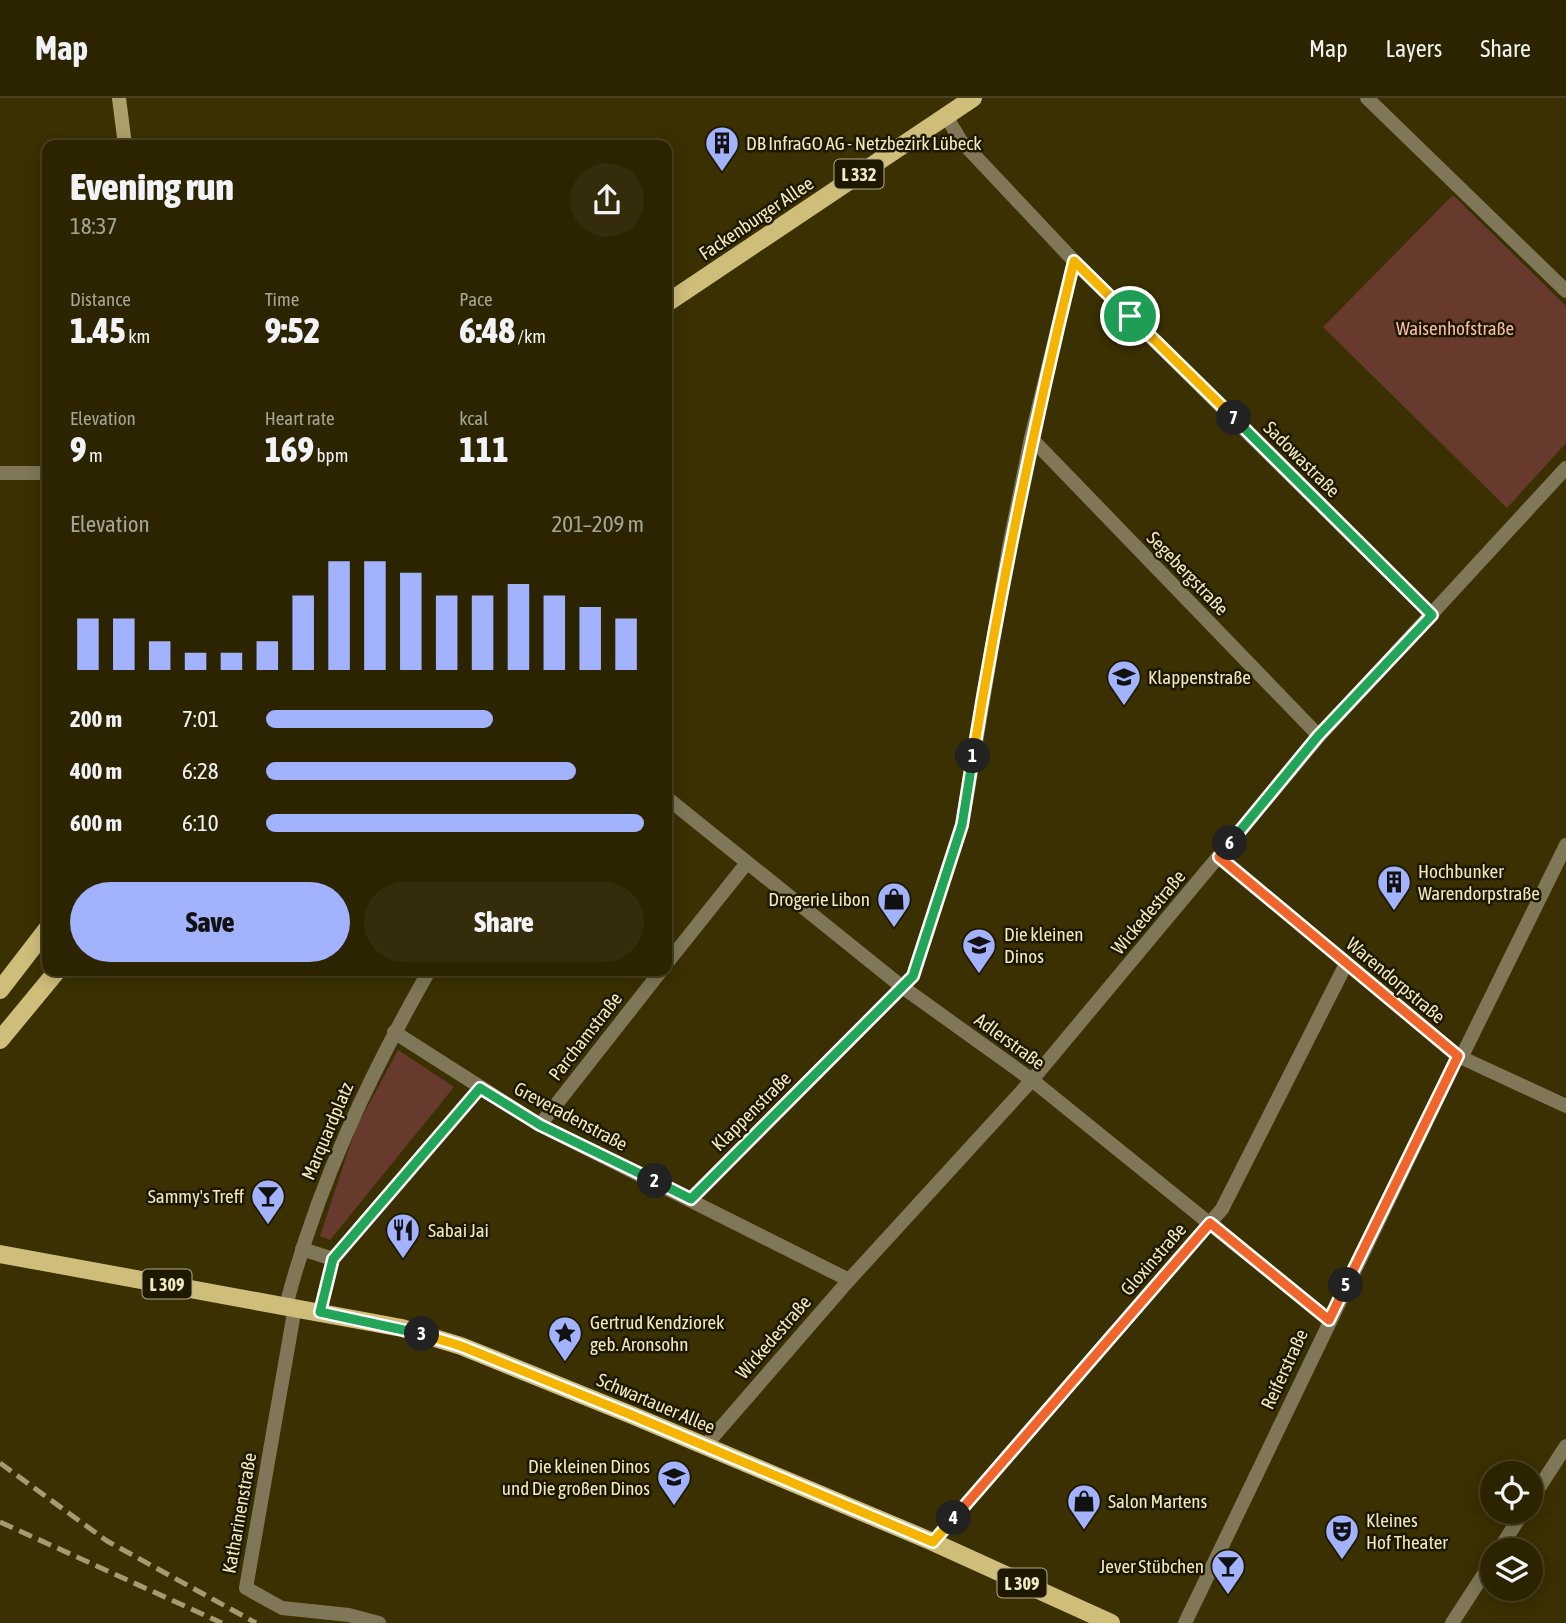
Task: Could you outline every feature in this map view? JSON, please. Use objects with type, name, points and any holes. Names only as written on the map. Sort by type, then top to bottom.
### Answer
[{"type":"main road","points":[[119,98],[124,140]]},
{"type":"main road","name":"Fackenburger Allee","points":[[672,300],[973,98]]},
{"type":"main road","points":[[0,990],[42,935]]},
{"type":"main road","points":[[0,1040],[53,976]]},
{"type":"main road","name":"Schwartauer Allee","points":[[0,1254],[402,1328],[461,1346],[933,1542],[1111,1623]]},
{"type":"street","points":[[1367,98],[1566,291]]},
{"type":"street","name":"Sadowastraße","points":[[946,116],[961,141],[1074,261],[1432,615]]},
{"type":"street","name":"Klappenstraße","points":[[691,1199],[913,976],[962,825],[998,602],[1031,438],[1074,261]]},
{"type":"street","name":"Segebergstraße","points":[[1031,438],[1318,736]]},
{"type":"street","name":"Wickedestraße","points":[[705,1446],[849,1279],[1031,1080],[1318,736],[1566,468]]},
{"type":"street","points":[[0,473],[42,473]]},
{"type":"street","name":"Adlerstraße","points":[[672,802],[901,986],[1031,1080],[1329,1320]]},
{"type":"street","name":"Reiferstraße","points":[[1185,1623],[1329,1320],[1566,845]]},
{"type":"street","name":"Warendorpstraße","points":[[1219,857],[1460,1057],[1566,1106]]},
{"type":"street","points":[[672,958],[746,864]]},
{"type":"street","name":"Gloxinstraße","points":[[933,1542],[1222,1209],[1346,964]]},
{"type":"street","name":"Marquardplatz","points":[[291,1306],[302,1249],[345,1132],[394,1032],[426,976]]},
{"type":"street","name":"Parchamstraße","points":[[540,1125],[657,976]]},
{"type":"street","name":"Greveradenstraße","points":[[394,1032],[540,1125],[849,1279]]},
{"type":"street","points":[[320,1312],[333,1259],[480,1088]]},
{"type":"street","points":[[302,1249],[333,1259]]},
{"type":"street","name":"Katharinenstraße","points":[[291,1306],[246,1588],[282,1608],[349,1615],[379,1623]]},
{"type":"street","points":[[1543,1481],[1566,1446]]},
{"type":"street","points":[[1452,1623],[1480,1580]]},
{"type":"green space","name":"Waisenhofstraße","points":[[1453,195],[1566,306],[1566,443],[1507,508],[1323,327]]},
{"type":"green space","points":[[398,1050],[454,1087],[330,1240],[320,1236],[355,1130]]},
{"type":"railway","points":[[0,1463],[107,1541],[256,1623]]},
{"type":"railway","points":[[0,1522],[222,1623]]},
{"type":"place","name":"DB InfraGO AG - Netzbezirk Lübeck","points":[[722,173]]},
{"type":"place","name":"Klappenstraße","points":[[1124,707]]},
{"type":"place","name":"Hochbunker Warendorpstraße","points":[[1394,912]]},
{"type":"place","name":"Drogerie Libon","points":[[894,929]]},
{"type":"place","name":"Die kleinen Dinos","points":[[979,975]]},
{"type":"place","name":"Sammy's Treff","points":[[268,1226]]},
{"type":"place","name":"Sabai Jai","points":[[403,1260]]},
{"type":"place","name":"Gertrud Kendziorek geb. Aronsohn","points":[[565,1363]]},
{"type":"place","name":"Die kleinen Dinos und Die großen Dinos","points":[[674,1507]]},
{"type":"place","name":"Salon Martens","points":[[1084,1531]]},
{"type":"place","name":"Kleines Hof Theater","points":[[1342,1561]]},
{"type":"place","name":"Jever Stübchen","points":[[1228,1596]]},
{"type":"route","points":[[1074,261],[1130,316],[1432,615],[1318,736],[1219,857],[1458,1056],[1329,1320],[1210,1223],[933,1542],[461,1346],[402,1328],[320,1312],[333,1259],[480,1088],[540,1125],[691,1199],[913,976],[962,825],[998,602],[1031,438],[1074,261]]}]
